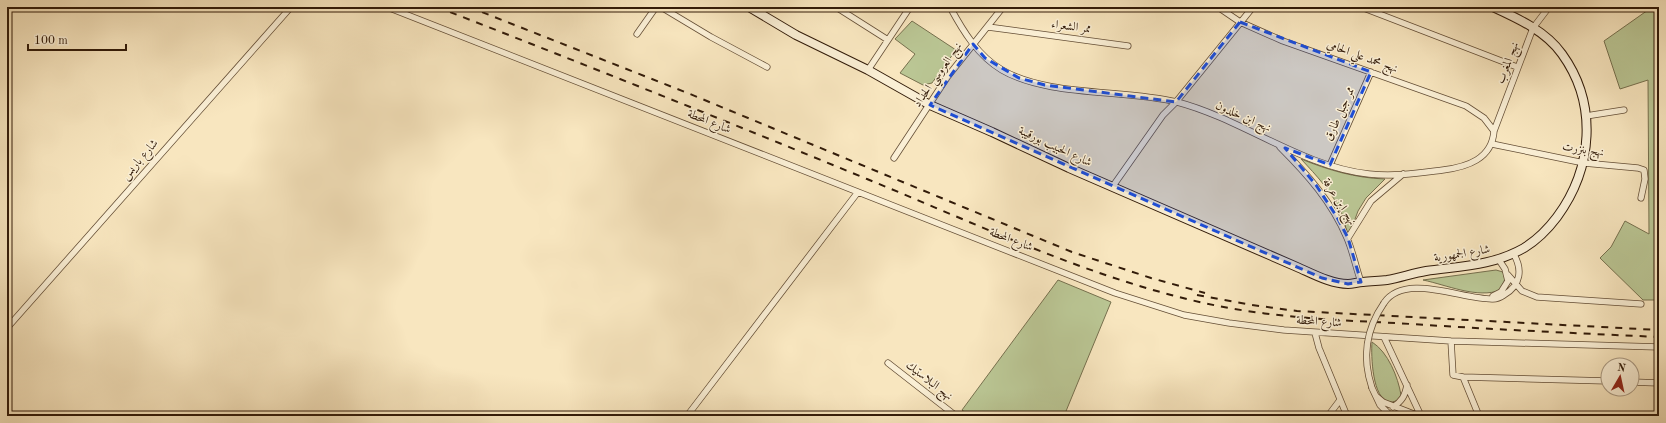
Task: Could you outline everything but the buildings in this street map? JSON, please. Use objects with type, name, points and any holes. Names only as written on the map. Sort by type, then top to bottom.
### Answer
[{"type":"street","name":"شارع باريس","points":[[7,328],[291,7]]},
{"type":"street","name":"شارع المحطة","points":[[387,7],[1115,293],[1184,315],[1229,324],[1315,333],[1451,341],[1659,348]]},
{"type":"street","points":[[637,34],[656,7]]},
{"type":"street","points":[[661,7],[711,37],[767,67]]},
{"type":"street","name":"شارع الحبيب بورقيبة","points":[[749,7],[796,35],[868,70],[930,105],[1069,168],[1322,278],[1348,284],[1361,282]]},
{"type":"street","points":[[836,7],[888,40]]},
{"type":"street","points":[[868,70],[910,7]]},
{"type":"street","name":"نهج ابن خلدون","points":[[950,7],[973,44],[985,58],[1002,70],[1019,78],[1045,85],[1141,96],[1176,102],[1238,126],[1279,145],[1330,165],[1369,174],[1403,174],[1452,169],[1467,165],[1480,159],[1492,144]]},
{"type":"street","name":"نهج العروسي الحداد","points":[[894,158],[948,76],[1003,7]]},
{"type":"street","name":"نهج محمد علي الحامي","points":[[1218,7],[1240,22],[1283,41],[1466,106],[1484,118],[1494,131]]},
{"type":"street","points":[[1113,186],[1163,115],[1176,102],[1252,7]]},
{"type":"street","points":[[1361,7],[1518,68]]},
{"type":"street","name":"شارع الجمهورية","points":[[1361,282],[1387,280],[1425,272],[1474,266],[1498,260],[1537,239],[1552,223],[1567,203],[1584,162],[1587,138],[1584,101],[1570,67],[1562,53],[1550,41],[1518,18],[1493,7]]},
{"type":"street","name":"نهج المغرب","points":[[1494,131],[1533,28],[1549,7]]},
{"type":"street","name":"ممر الشعراء","points":[[988,27],[1128,46]]},
{"type":"street","name":"ممر جبل طارق","points":[[1330,165],[1370,72]]},
{"type":"street","points":[[1586,116],[1624,110]]},
{"type":"street","points":[[1492,144],[1494,131]]},
{"type":"street","name":"نهج بنزرت","points":[[1492,144],[1584,162],[1644,170],[1645,179],[1641,198]]},
{"type":"street","name":"نهج إبن عرفة","points":[[1279,145],[1316,185],[1337,217],[1348,238],[1361,282]]},
{"type":"street","points":[[1348,238],[1371,201],[1403,174]]},
{"type":"street","points":[[687,416],[858,192]]},
{"type":"street","points":[[1396,416],[1390,415],[1380,405],[1372,388],[1366,363],[1366,344],[1369,332],[1378,312],[1386,300],[1400,291],[1412,288],[1426,288],[1471,297],[1494,299],[1508,292],[1516,285],[1519,278],[1520,268],[1513,253]]},
{"type":"street","points":[[1498,260],[1506,269],[1508,275],[1522,291],[1537,298],[1641,304]]},
{"type":"street","points":[[1481,298],[1494,296],[1501,292],[1506,286],[1508,275]]},
{"type":"street","points":[[1315,333],[1318,348],[1347,416]]},
{"type":"street","points":[[1384,337],[1420,416]]},
{"type":"street","points":[[1451,341],[1453,372],[1455,377],[1600,382]]},
{"type":"street","name":"نهج البلاستيك","points":[[888,363],[956,416]]},
{"type":"street","points":[[1463,377],[1479,416]]},
{"type":"street","points":[[1640,382],[1659,383]]},
{"type":"street","points":[[1393,407],[1404,398],[1407,385]]},
{"type":"street","points":[[1376,396],[1383,402],[1393,407],[1420,416]]},
{"type":"street","points":[[1328,416],[1340,400]]},
{"type":"highlighted area","points":[[1240,22],[1371,72],[1330,165],[1285,148],[1316,185],[1337,217],[1348,238],[1361,282],[1348,284],[1322,278],[930,105],[973,44],[985,58],[1019,78],[1045,85],[1176,102]]},
{"type":"green space","points":[[1648,7],[1659,7],[1659,300],[1643,300],[1600,258],[1611,247],[1625,221],[1649,234],[1648,80],[1620,89],[1604,41],[1648,10]]},
{"type":"green space","points":[[912,21],[956,50],[932,83],[923,85],[900,73],[915,54],[895,39]]},
{"type":"green space","points":[[1301,159],[1342,173],[1385,179],[1366,198],[1358,211],[1348,238],[1342,214],[1334,199]]},
{"type":"green space","points":[[1496,270],[1503,272],[1504,281],[1501,290],[1492,292],[1472,292],[1423,280]]},
{"type":"green space","points":[[1058,280],[1111,302],[1064,416],[970,416],[962,410]]},
{"type":"green space","points":[[1372,342],[1383,352],[1395,373],[1400,388],[1401,395],[1399,400],[1390,402],[1379,394],[1374,376]]},
{"type":"railway","points":[[437,7],[760,135],[1033,248],[1117,279],[1160,292],[1228,308],[1275,315],[1347,321],[1659,337]]},
{"type":"railway","points":[[469,7],[690,94],[1072,252],[1151,278],[1205,293]]},
{"type":"railway","points":[[1197,295],[1297,311],[1659,330]]}]
